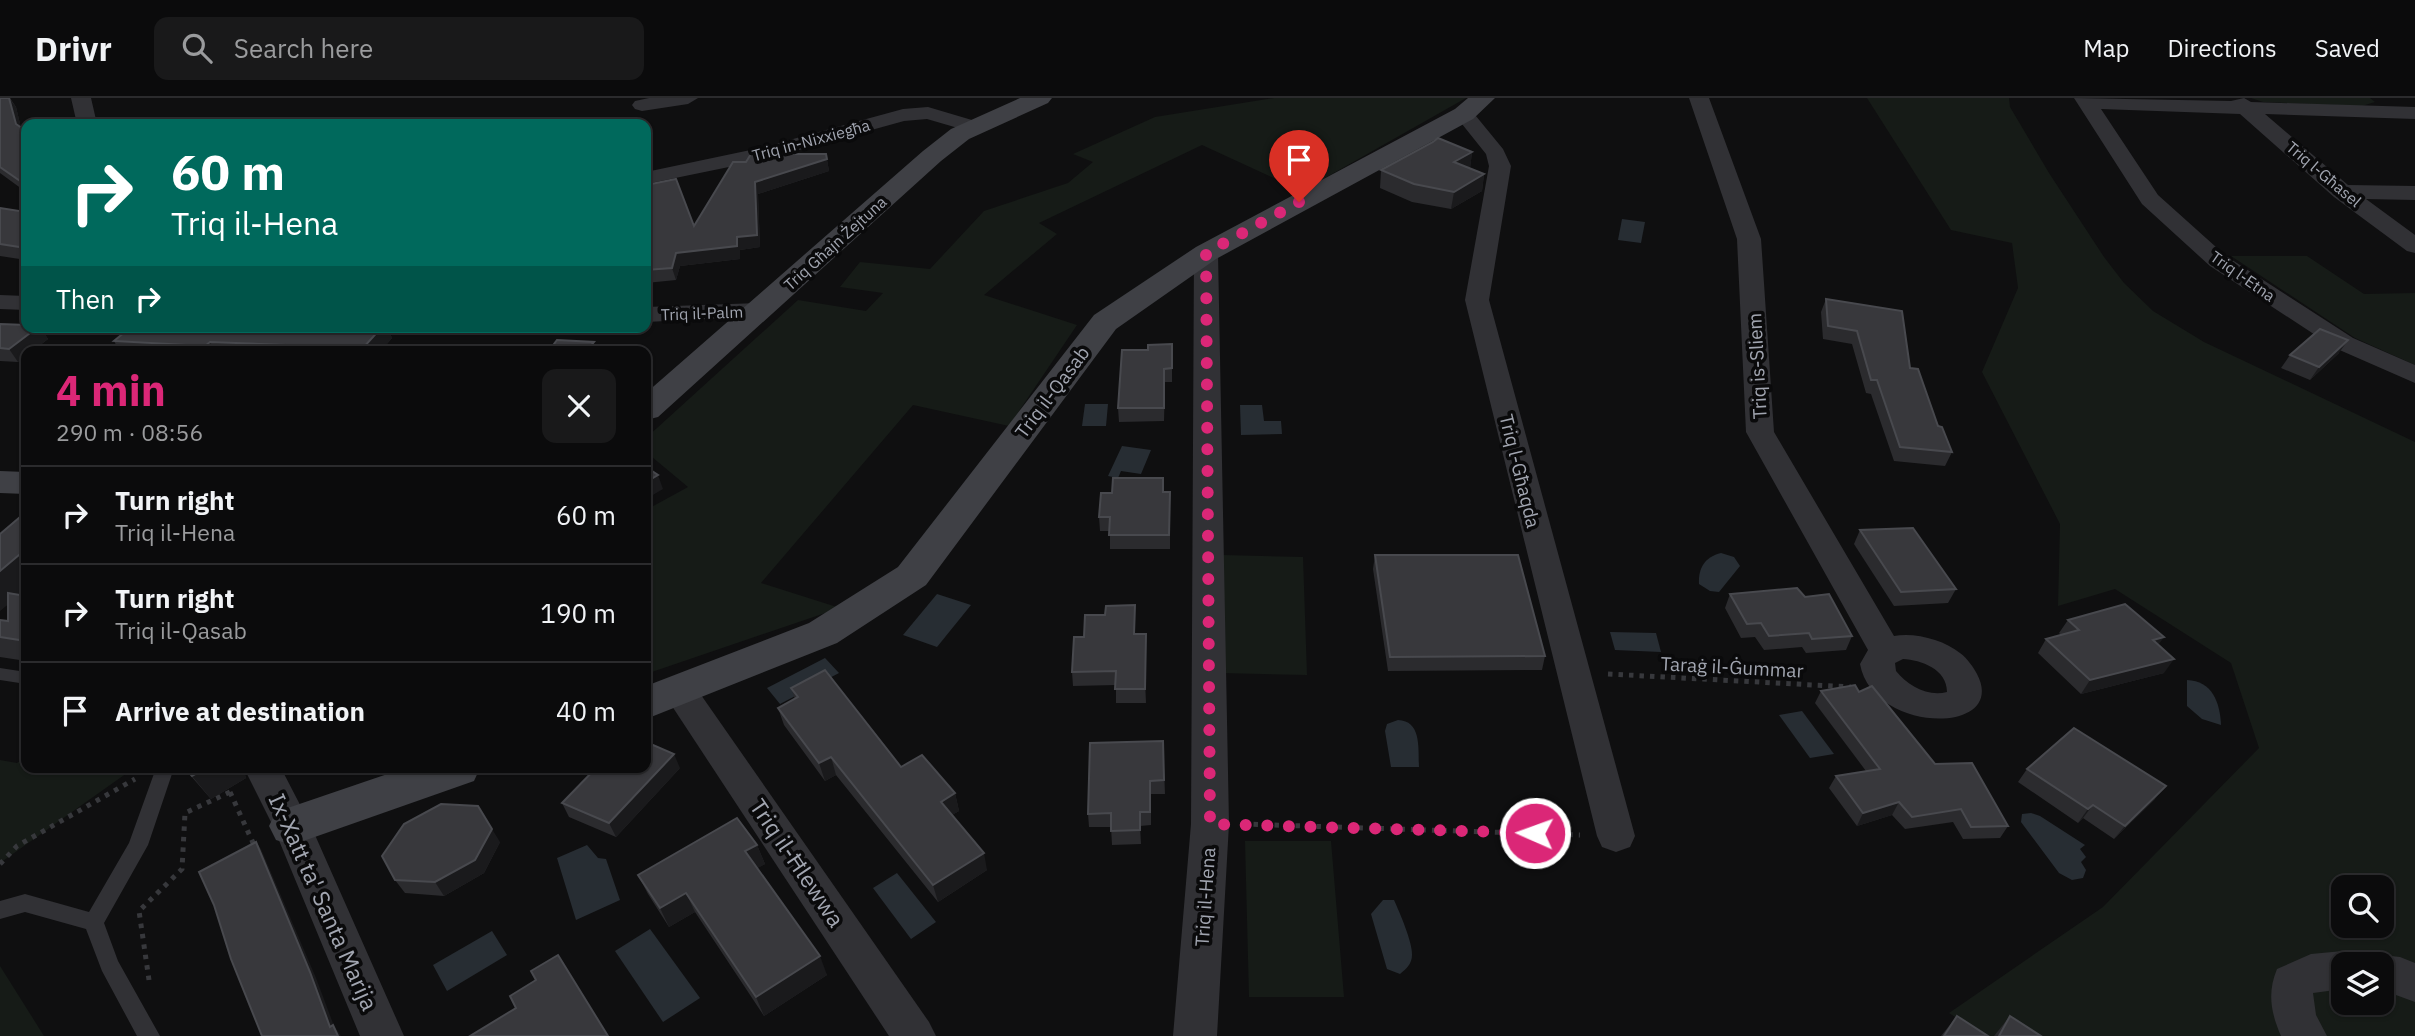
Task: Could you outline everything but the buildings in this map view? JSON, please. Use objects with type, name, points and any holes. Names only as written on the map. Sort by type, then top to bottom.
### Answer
[{"type":"street","points":[[81,98],[87,119]]},
{"type":"street","points":[[642,105],[688,98]]},
{"type":"street","name":"Triq Għajn Żejtuna","points":[[651,406],[932,156],[960,134],[1040,98]]},
{"type":"street","name":"Triq is-Sliem","points":[[1699,98],[1749,239],[1760,432],[1886,651]]},
{"type":"street","points":[[2388,98],[2415,111]]},
{"type":"street","points":[[2085,101],[2241,103],[2415,111]]},
{"type":"street","name":"Triq l-Etna","points":[[2085,101],[2150,199],[2218,261],[2344,342],[2415,375]]},
{"type":"street","name":"Triq l-Għasel","points":[[2241,103],[2342,192],[2415,246]]},
{"type":"street","name":"Triq il-Qasab","points":[[663,697],[823,633],[912,576],[1104,322],[1206,253],[1473,106]]},
{"type":"street","name":"Triq l-Għaqda","points":[[1473,106],[1500,166],[1476,300],[1616,836]]},
{"type":"street","name":"Triq in-Nixxiegħa","points":[[651,177],[763,154],[903,115],[928,113],[975,127]]},
{"type":"street","points":[[2342,192],[2415,193]]},
{"type":"street","name":"Triq il-Hena","points":[[1195,1036],[1210,824],[1206,253]]},
{"type":"street","points":[[0,302],[21,303]]},
{"type":"street","name":"Triq il-Palm","points":[[651,315],[759,311]]},
{"type":"street","points":[[0,482],[21,483]]},
{"type":"street","points":[[1911,647],[1940,656],[1962,675],[1966,686],[1965,695],[1958,703],[1934,708],[1911,702],[1891,689],[1882,679],[1878,667],[1880,658],[1886,651],[1911,647]]},
{"type":"street","name":"Triq il-Ħlewwa","points":[[663,697],[914,1036]]},
{"type":"street","name":"Ix-Xatt ta' Santa Marija","points":[[263,773],[273,835],[382,1036]]},
{"type":"street","points":[[273,835],[444,773]]},
{"type":"street","points":[[2305,1036],[2290,1005],[2292,983],[2311,973],[2331,971]]},
{"type":"street","points":[[2394,975],[2415,983]]},
{"type":"lane","points":[[0,674],[21,677]]},
{"type":"lane","points":[[149,1036],[109,964],[94,922],[138,845],[163,773]]},
{"type":"lane","points":[[0,910],[25,903],[94,922]]},
{"type":"path","name":"Taraġ il-Ġummar","points":[[1572,672],[1891,689]]},
{"type":"path","points":[[0,864],[17,846],[142,775]]},
{"type":"path","points":[[219,786],[230,792],[273,835]]},
{"type":"path","points":[[150,986],[139,911],[183,869],[185,813],[230,792]]},
{"type":"path","points":[[1210,824],[1616,836]]},
{"type":"shaded area","points":[[1274,98],[1466,98],[1302,191],[1202,145],[1039,223],[1057,234],[984,295],[1077,325],[1009,426],[913,405],[761,583],[840,608],[651,672],[651,507],[688,487],[651,456],[651,433],[798,300],[866,311],[883,293],[840,287],[860,262],[930,269],[984,211],[1068,183],[1093,162],[1073,154],[1155,117]]},
{"type":"shaded area","points":[[1867,98],[2009,98],[2010,107],[2049,173],[2104,257],[2124,283],[2153,311],[2204,342],[2415,442],[2415,1036],[1985,1036],[1949,1013],[2103,907],[2259,748],[2231,663],[2115,589],[2058,606],[2060,524],[1982,372],[2018,288],[2012,243],[1951,230]]},
{"type":"shaded area","points":[[2251,98],[2370,98],[2375,102],[2362,106],[2263,102]]},
{"type":"shaded area","points":[[1622,219],[1645,222],[1641,243],[1618,240]]},
{"type":"shaded area","points":[[2231,256],[2307,256],[2364,294],[2415,293],[2415,365],[2355,338]]},
{"type":"shaded area","points":[[1085,404],[1108,404],[1106,426],[1082,426]]},
{"type":"shaded area","points":[[1240,405],[1262,405],[1264,421],[1281,421],[1282,434],[1241,435]]},
{"type":"shaded area","points":[[1122,446],[1151,450],[1141,474],[1121,471],[1118,478],[1108,476]]},
{"type":"shaded area","points":[[1721,553],[1734,557],[1740,566],[1719,592],[1710,591],[1699,584],[1700,573],[1707,560]]},
{"type":"shaded area","points":[[1223,555],[1303,557],[1307,675],[1220,673]]},
{"type":"shaded area","points":[[937,594],[971,605],[937,647],[903,635]]},
{"type":"shaded area","points":[[1610,632],[1656,633],[1661,652],[1615,650]]},
{"type":"shaded area","points":[[825,658],[839,673],[780,704],[767,688]]},
{"type":"shaded area","points":[[2187,680],[2203,684],[2213,694],[2219,708],[2221,725],[2202,719],[2187,706]]},
{"type":"shaded area","points":[[1802,711],[1834,754],[1810,758],[1779,715]]},
{"type":"shaded area","points":[[1398,720],[1411,725],[1415,731],[1419,767],[1391,767],[1385,731],[1387,724]]},
{"type":"shaded area","points":[[0,760],[17,763],[21,760],[21,773],[127,773],[0,863]]},
{"type":"shaded area","points":[[2031,813],[2085,845],[2080,849],[2086,857],[2081,862],[2086,870],[2083,878],[2072,880],[2059,873],[2021,822],[2022,814]]},
{"type":"shaded area","points":[[1245,841],[1331,841],[1344,997],[1249,997]]},
{"type":"shaded area","points":[[587,845],[598,858],[606,859],[620,900],[576,920],[557,858]]},
{"type":"shaded area","points":[[897,873],[936,922],[911,939],[873,888]]},
{"type":"shaded area","points":[[1383,900],[1394,900],[1410,943],[1411,961],[1400,974],[1387,969],[1371,914]]},
{"type":"shaded area","points":[[650,929],[700,998],[663,1022],[615,951]]},
{"type":"shaded area","points":[[492,931],[507,955],[447,991],[433,965]]},
{"type":"shaded area","points":[[0,966],[44,1036],[0,1036]]},
{"type":"route","points":[[1299,202],[1206,253],[1210,824],[1535,833]]}]
